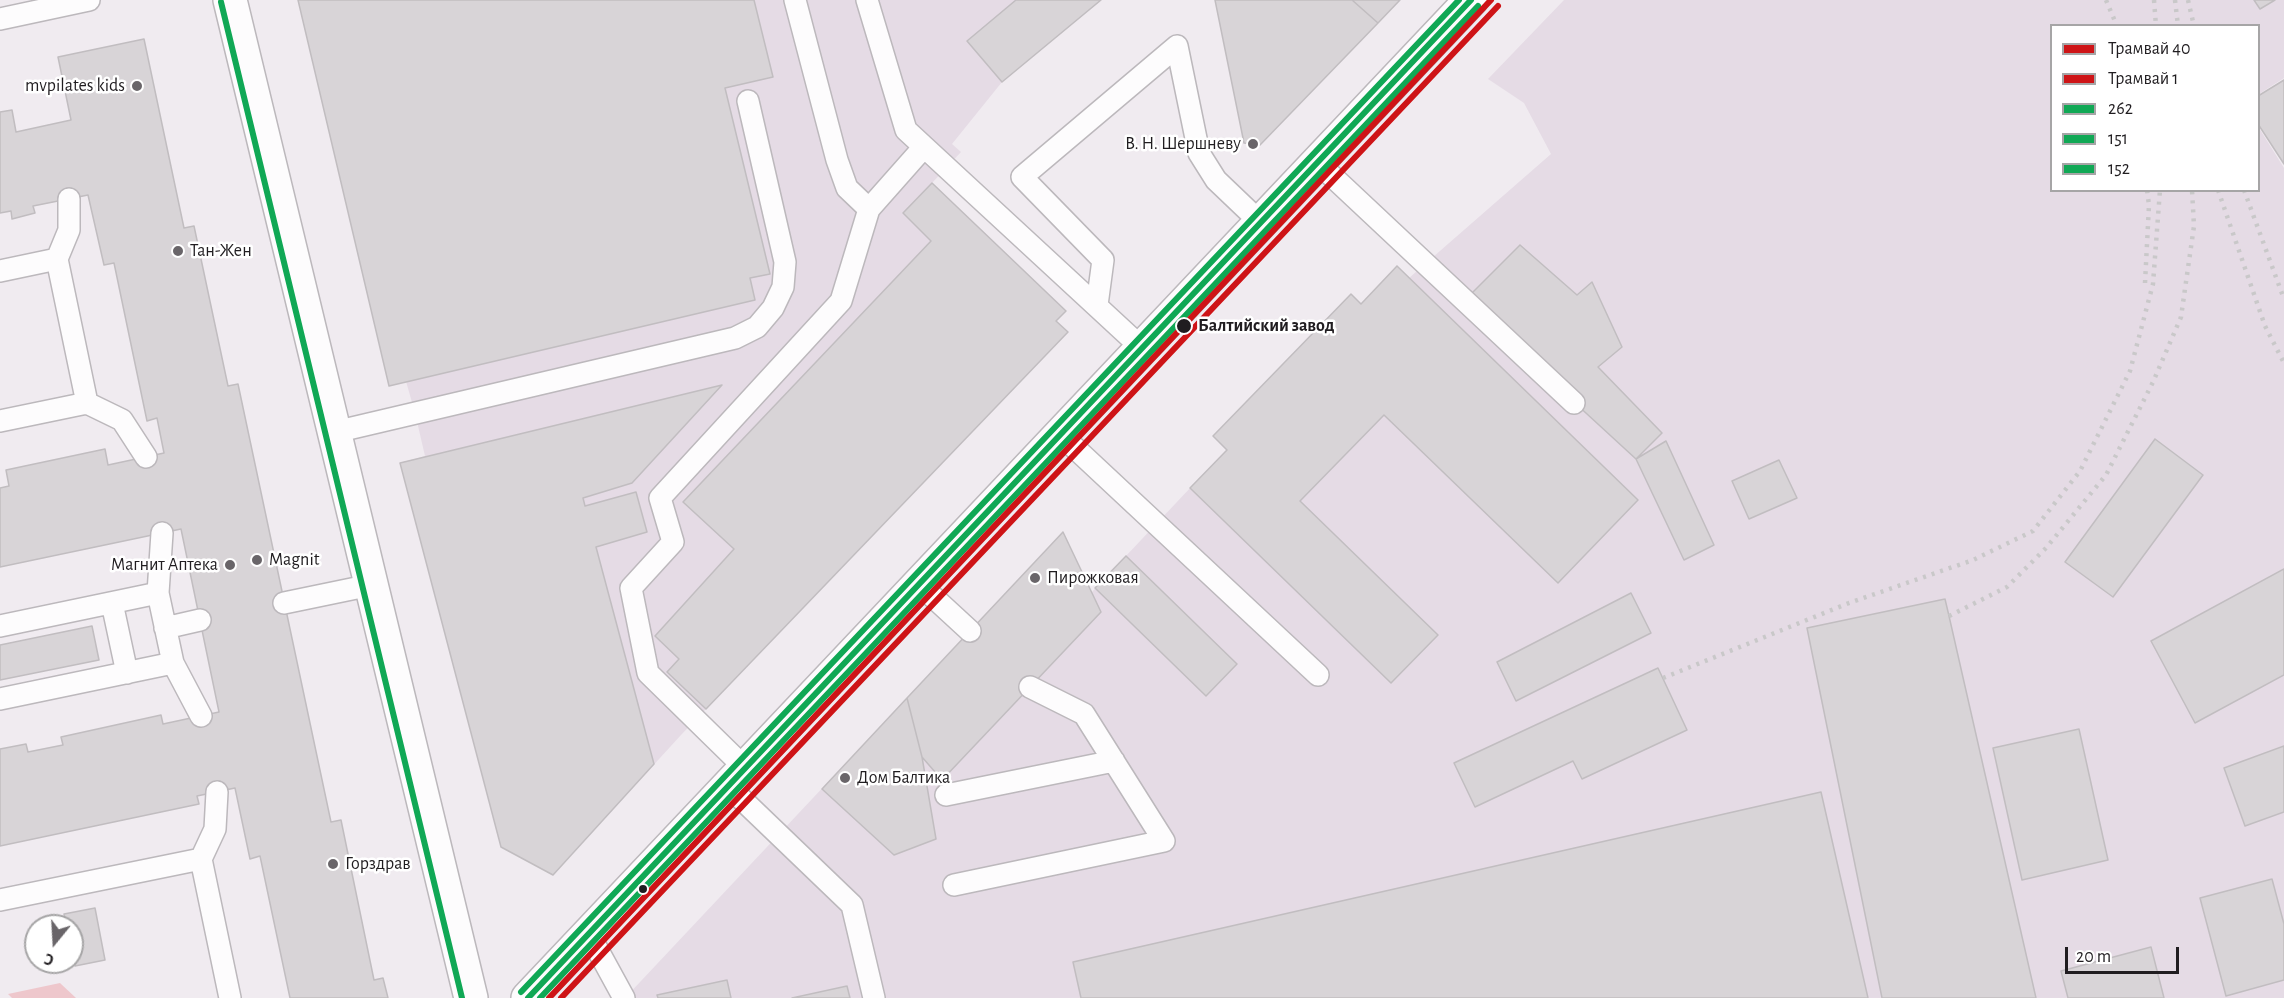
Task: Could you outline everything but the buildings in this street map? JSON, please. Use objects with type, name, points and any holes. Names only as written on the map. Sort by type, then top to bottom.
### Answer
[{"type":"street","points":[[230,0],[471,998]]},
{"type":"street","points":[[528,998],[1471,0]]},
{"type":"lane","points":[[0,19],[89,0]]},
{"type":"lane","points":[[795,0],[837,160],[848,188],[869,209]]},
{"type":"lane","points":[[867,0],[906,130],[1143,349]]},
{"type":"lane","points":[[1097,305],[1103,260],[1022,177],[1178,46],[1199,153],[1216,180],[1260,222]]},
{"type":"lane","points":[[334,432],[735,338],[757,327],[773,308],[783,287],[785,262],[748,101]]},
{"type":"lane","points":[[874,998],[852,905],[737,777],[648,673],[631,588],[673,542],[660,498],[841,300],[869,209],[923,148]]},
{"type":"lane","points":[[1317,162],[1574,403]]},
{"type":"lane","points":[[69,199],[69,230],[57,259],[87,403]]},
{"type":"lane","points":[[0,271],[57,259]]},
{"type":"lane","points":[[0,421],[87,403],[122,420],[147,457]]},
{"type":"lane","points":[[1061,435],[1318,675]]},
{"type":"lane","points":[[162,533],[158,593],[165,628],[173,663],[201,716]]},
{"type":"lane","points":[[919,584],[970,631]]},
{"type":"lane","points":[[284,603],[371,585]]},
{"type":"lane","points":[[0,626],[158,593]]},
{"type":"lane","points":[[112,603],[127,673]]},
{"type":"lane","points":[[165,628],[200,620]]},
{"type":"lane","points":[[0,699],[173,663]]},
{"type":"lane","points":[[954,885],[1164,841],[1084,714],[1030,687]]},
{"type":"lane","points":[[946,795],[1114,761]]},
{"type":"lane","points":[[217,792],[215,829],[201,859],[230,998]]},
{"type":"lane","points":[[0,900],[201,859]]},
{"type":"lane","points":[[589,934],[624,998]]},
{"type":"shaded area","points":[[298,0],[1101,0],[1002,82],[952,144],[961,152],[932,183],[1066,311],[1056,321],[1068,332],[681,735],[553,875],[501,847],[400,463],[425,456],[415,413]]},
{"type":"shaded area","points":[[1564,0],[2284,0],[2284,78],[2260,93],[2260,24],[2050,24],[2050,192],[2260,192],[2260,130],[2284,168],[2284,998],[625,998],[1063,532],[1091,593],[1226,450],[1213,436],[1351,294],[1361,304],[1397,266],[1409,278],[1551,154],[1524,103],[1488,79]]},
{"type":"shaded area","points":[[60,983],[76,998],[12,998],[8,994]]},
{"type":"railway","points":[[2106,0],[2116,24]]},
{"type":"railway","points":[[2154,0],[2156,24]]},
{"type":"railway","points":[[2175,0],[2178,24]]},
{"type":"railway","points":[[2188,0],[2194,24]]},
{"type":"railway","points":[[2145,283],[2149,205],[2147,192]]},
{"type":"railway","points":[[1663,678],[1849,603],[1973,560],[2033,531],[2080,471],[2130,371],[2153,284],[2160,192]]},
{"type":"railway","points":[[1949,616],[2007,587],[2046,548],[2106,475],[2153,382],[2181,317],[2194,226],[2192,192]]},
{"type":"railway","points":[[2219,192],[2265,326],[2284,363]]},
{"type":"railway","points":[[2245,192],[2284,299]]},
{"type":"tram line","name":"40","points":[[549,998],[1491,0]]},
{"type":"tram line","name":"1","points":[[561,998],[1498,6]]},
{"type":"transit line","name":"152","points":[[521,992],[1459,0]]},
{"type":"transit line","name":"262","points":[[528,998],[1471,0]]},
{"type":"transit line","name":"151","points":[[221,2],[462,998]]},
{"type":"transit line","name":"151","points":[[540,998],[1478,6]]},
{"type":"place","name":"mvpilates kids","points":[[137,86]]},
{"type":"place","name":"В. Н. Шершневу","points":[[1253,144]]},
{"type":"place","name":"Тан-Жен","points":[[178,251]]},
{"type":"place","name":"Балтийский завод","points":[[1184,326]]},
{"type":"place","name":"Magnit","points":[[257,560]]},
{"type":"place","name":"Магнит Аптека","points":[[230,565]]},
{"type":"place","name":"Пирожковая","points":[[1035,578]]},
{"type":"place","name":"Дом Балтика","points":[[845,778]]},
{"type":"place","name":"Горздрав","points":[[333,864]]}]
